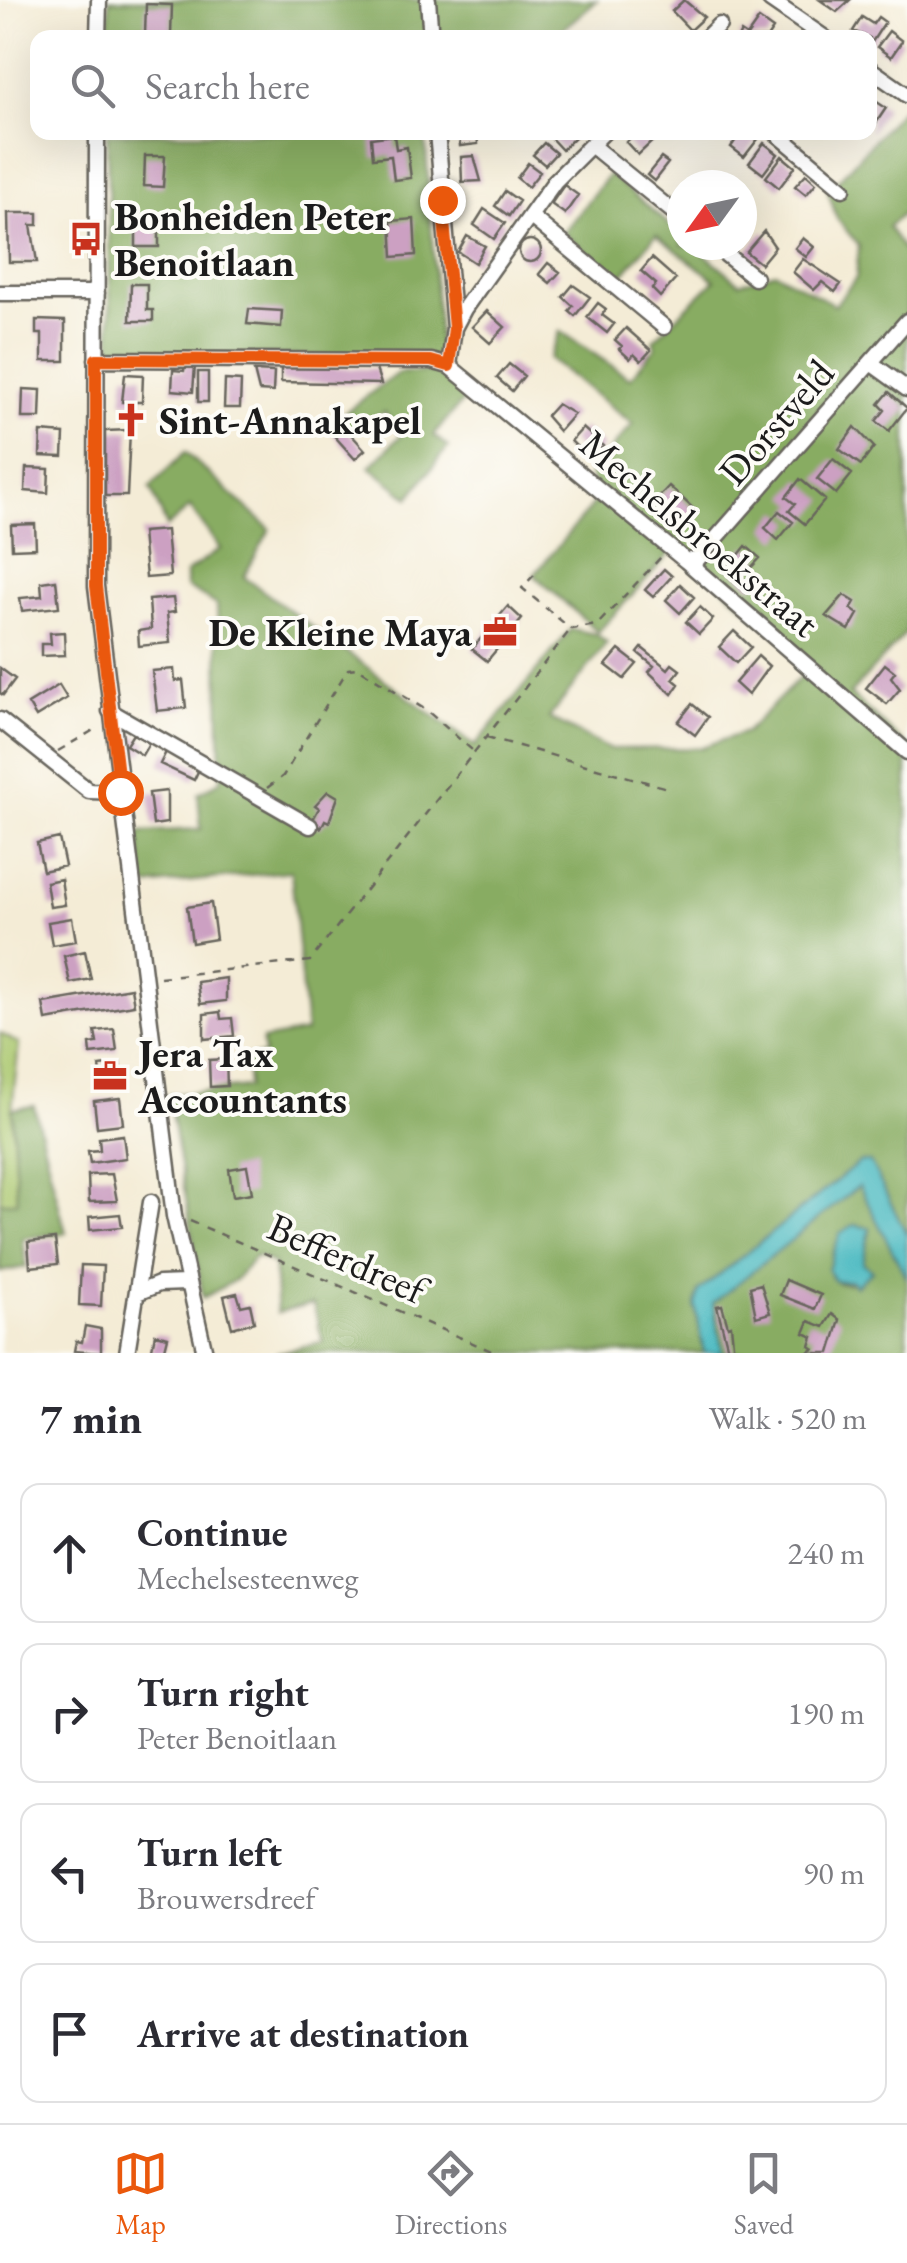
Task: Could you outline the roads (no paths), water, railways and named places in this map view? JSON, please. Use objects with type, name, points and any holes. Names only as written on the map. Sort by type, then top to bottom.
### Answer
[{"type":"street","points":[[98,0],[98,30]]},
{"type":"street","points":[[428,0],[430,30]]},
{"type":"street","points":[[770,0],[813,30]]},
{"type":"street","points":[[714,30],[719,25]]},
{"type":"street","points":[[877,74],[907,95]]},
{"type":"street","points":[[97,140],[96,586],[174,1216],[204,1353]]},
{"type":"street","points":[[96,359],[431,361],[449,366],[454,328],[438,140]]},
{"type":"street","points":[[454,328],[530,216],[595,140]]},
{"type":"street","points":[[785,140],[843,189]]},
{"type":"street","points":[[590,144],[667,207]]},
{"type":"street","points":[[530,216],[664,326]]},
{"type":"street","points":[[733,260],[755,278]]},
{"type":"street","points":[[0,294],[97,293]]},
{"type":"street","name":"Dorstveld","points":[[686,561],[698,559],[907,321]]},
{"type":"street","name":"Dorstveld","points":[[871,363],[907,389]]},
{"type":"street","name":"Mechelsbroekstraat","points":[[449,366],[686,561],[907,752]]},
{"type":"street","points":[[110,715],[310,826]]},
{"type":"street","points":[[0,720],[88,791],[120,792]]},
{"type":"street","points":[[127,1353],[150,1202]]},
{"type":"street","points":[[137,1293],[159,1284],[186,1283]]},
{"type":"water","points":[[860,1162],[870,1162],[907,1235],[907,1279],[859,1186],[713,1303],[723,1353],[704,1353],[695,1305],[699,1291]]},
{"type":"water","points":[[854,1225],[870,1228],[863,1263],[872,1271],[855,1286],[852,1281],[834,1281],[828,1270],[840,1233]]},
{"type":"place","name":"Bonheiden Peter Benoitlaan","points":[[86,239]]},
{"type":"place","name":"Sint-Annakapel","points":[[131,420]]},
{"type":"place","name":"De Kleine Maya","points":[[500,632]]},
{"type":"place","name":"Jera Tax Accountants","points":[[110,1076]]}]
